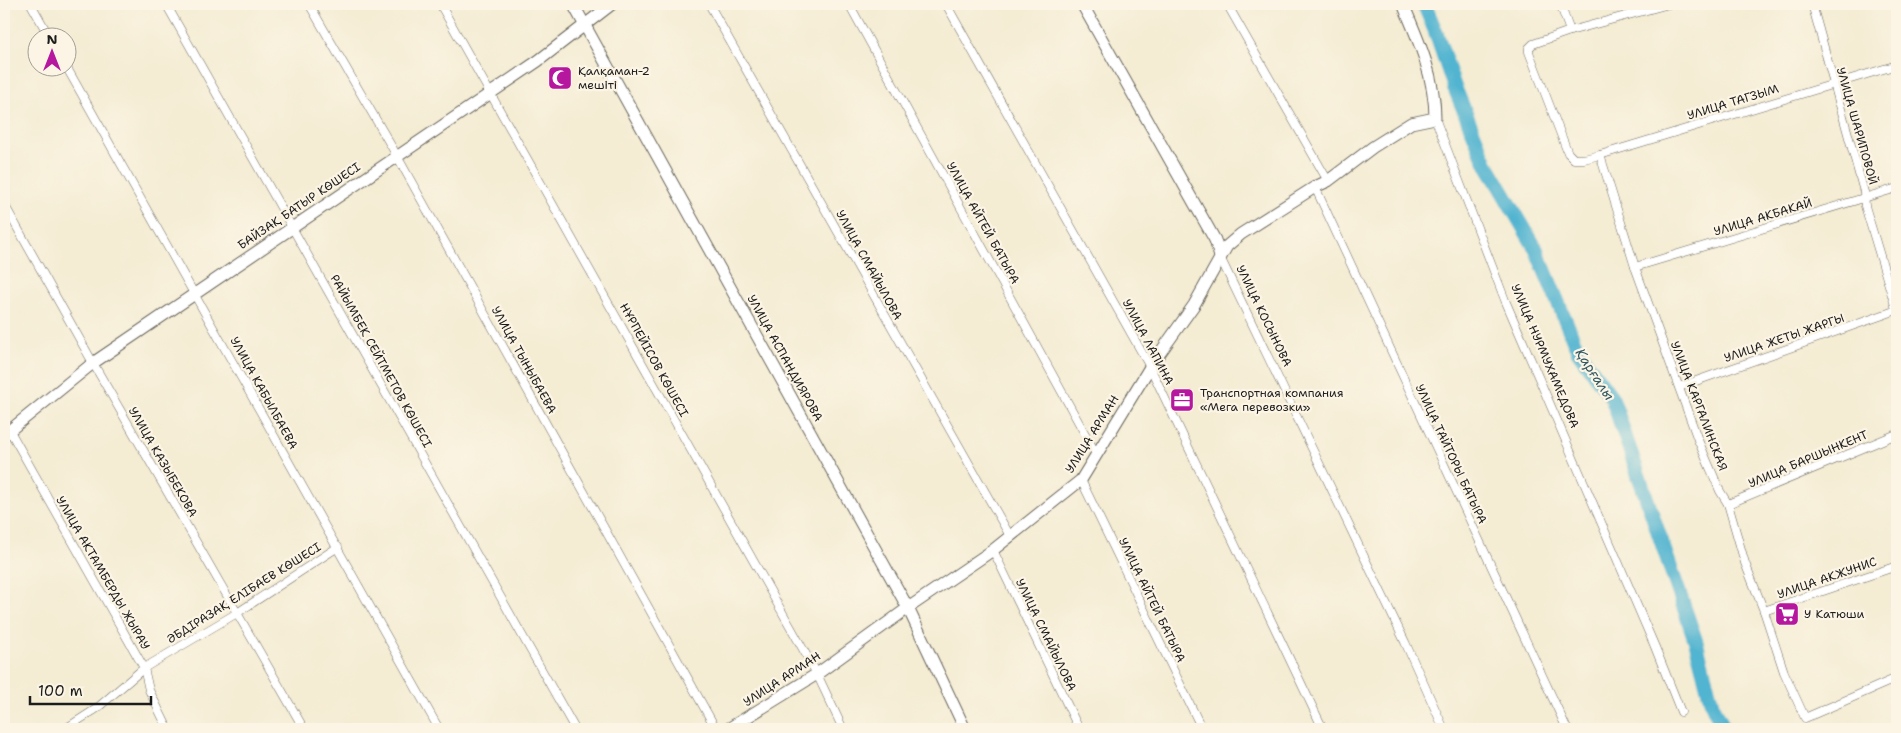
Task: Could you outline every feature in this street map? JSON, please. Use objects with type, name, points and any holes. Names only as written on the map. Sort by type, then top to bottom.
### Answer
[{"type":"street","points":[[31,4],[44,28]]},
{"type":"street","name":"РАЙЫМБЕК СЕЙТМЕТОВ КӨШЕСІ","points":[[166,4],[575,729]]},
{"type":"street","name":"УЛИЦА ТЫНЫБАЕВА","points":[[309,4],[398,156],[716,729]]},
{"type":"street","name":"НҰРПЕЙІСОВ КӨШЕСІ","points":[[440,4],[817,674],[843,729]]},
{"type":"street","name":"УЛИЦА АСПАНДИЯРОВА","points":[[573,4],[908,608],[965,729]]},
{"type":"street","name":"БАЙЗАҚ БАТЫР КӨШЕСІ","points":[[7,433],[93,363],[538,61],[612,4]]},
{"type":"street","name":"УЛИЦА СМАЙЫЛОВА","points":[[709,4],[1010,536]]},
{"type":"street","name":"УЛИЦА АЙТЕЙ БАТЫРА","points":[[849,4],[1096,454]]},
{"type":"street","name":"УЛИЦА ЛАПИНА","points":[[946,4],[1150,367],[1323,729]]},
{"type":"street","name":"УЛИЦА КОСЫНОВА","points":[[1082,4],[1215,240],[1220,256],[1405,642],[1444,729]]},
{"type":"street","points":[[1227,4],[1328,182]]},
{"type":"street","name":"УЛИЦА НУРМУХАМЕДОВА","points":[[1404,4],[1424,51],[1435,97],[1435,118],[1505,300],[1641,614],[1681,712]]},
{"type":"street","points":[[1560,4],[1570,31],[1669,4]]},
{"type":"street","name":"УЛИЦА ШАРИПОВОЙ","points":[[1812,4],[1865,197],[1865,206],[1873,236],[1897,310]]},
{"type":"street","name":"УЛИЦА ТАГЗЫМ","points":[[1570,31],[1533,44],[1529,48],[1529,52],[1568,153],[1574,159],[1584,159],[1600,155],[1897,65]]},
{"type":"street","name":"УЛИЦА КАБЫЛБАЕВА","points":[[73,78],[439,729]]},
{"type":"street","name":"УЛИЦА АРМАН","points":[[728,729],[817,674],[908,608],[993,550],[1081,480],[1150,367],[1194,305],[1227,246],[1241,234],[1315,187],[1328,182],[1373,147],[1411,123],[1435,118]]},
{"type":"street","name":"УЛИЦА КАРГАЛИНСКАЯ","points":[[1600,155],[1636,267],[1698,440],[1720,491],[1728,504],[1745,563],[1764,611],[1784,672],[1804,718],[1897,678]]},
{"type":"street","name":"УЛИЦА ТАЙТОРЫ БАТЫРА","points":[[1315,187],[1567,729]]},
{"type":"street","name":"УЛИЦА АКБАКАЙ","points":[[1636,267],[1897,188]]},
{"type":"street","name":"УЛИЦА КАЗЫБЕКОВА","points":[[4,204],[93,363],[304,729]]},
{"type":"street","name":"УЛИЦА ЖЕТЫ ЖАРГЫ","points":[[1679,387],[1897,310]]},
{"type":"street","name":"УЛИЦА АКТАМБЕРДЫ ЖЫРАУ","points":[[7,433],[144,668],[149,690],[168,729]]},
{"type":"street","name":"УЛИЦА БАРШЫНКЕНТ","points":[[1728,504],[1897,434]]},
{"type":"street","name":"УЛИЦА АЙТЕЙ БАТЫРА","points":[[1081,480],[1202,729]]},
{"type":"street","name":"ӘБДІРАЗАҚ ЕЛІБАЕВ КӨШЕСІ","points":[[65,729],[96,709],[144,668],[237,612],[338,547]]},
{"type":"street","name":"УЛИЦА СМАЙЫЛОВА","points":[[993,550],[1080,729]]},
{"type":"street","name":"УЛИЦА АКЖУНИС","points":[[1764,611],[1897,566]]},
{"type":"waterway","name":"Қарғалы","points":[[1424,4],[1454,86],[1486,163],[1536,249],[1578,351],[1612,398],[1696,642],[1712,704],[1724,729]]},
{"type":"place","name":"Қалқаман-2 мешіті","points":[[560,78]]},
{"type":"place","name":"Транспортная компания «Мега перевозки»","points":[[1182,400]]},
{"type":"place","name":"У Катюши","points":[[1787,614]]}]
